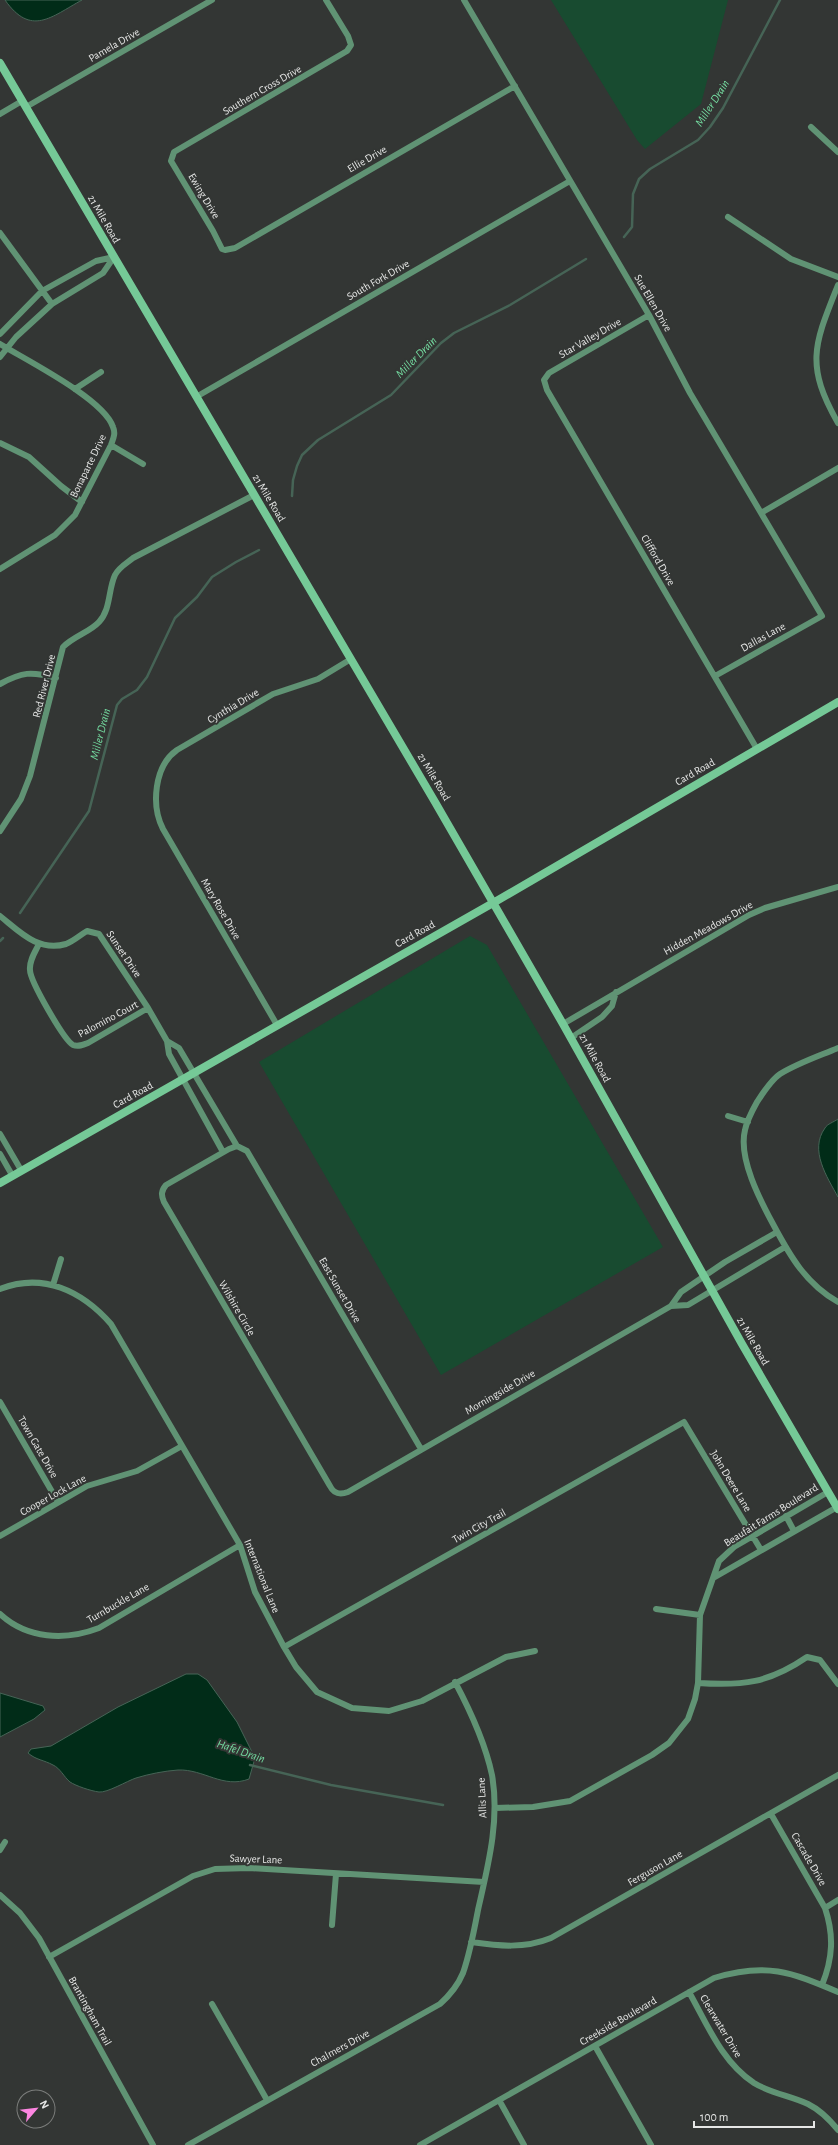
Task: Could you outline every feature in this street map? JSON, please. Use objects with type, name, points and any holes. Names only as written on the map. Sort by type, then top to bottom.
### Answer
[{"type":"street","name":"Pamela Drive","points":[[0,114],[24,104],[212,0]]},
{"type":"street","name":"Southern Cross Drive","points":[[180,150],[348,51],[351,45],[348,36],[326,0]]},
{"type":"street","name":"Sue Ellen Drive","points":[[464,0],[649,315],[690,393],[822,616]]},
{"type":"street","name":"21 Mile Road","points":[[0,63],[493,903],[837,1508]]},
{"type":"street","name":"Ellie Drive","points":[[229,250],[515,86]]},
{"type":"street","points":[[811,127],[838,152]]},
{"type":"street","name":"Ewing Drive","points":[[180,150],[174,152],[171,161],[213,231],[219,245],[225,250],[229,250]]},
{"type":"street","name":"South Fork Drive","points":[[196,397],[570,181]]},
{"type":"street","points":[[728,217],[791,259],[838,277]]},
{"type":"street","points":[[0,233],[52,304]]},
{"type":"street","points":[[0,334],[42,291],[96,261],[114,257]]},
{"type":"street","points":[[0,357],[6,348],[52,304],[103,273],[114,257]]},
{"type":"street","points":[[838,285],[819,334],[815,363],[822,393],[838,423]]},
{"type":"street","name":"Star Valley Drive","points":[[544,380],[549,373],[649,315]]},
{"type":"street","name":"Bonaparte Drive","points":[[0,344],[75,389],[109,418],[115,434],[111,445],[75,515],[55,535],[1,567]]},
{"type":"street","points":[[75,389],[101,372]]},
{"type":"street","name":"Clifford Drive","points":[[544,380],[546,390],[757,749]]},
{"type":"street","points":[[0,443],[29,457],[61,486],[82,502]]},
{"type":"street","points":[[111,445],[143,464]]},
{"type":"street","points":[[761,513],[838,468]]},
{"type":"street","name":"Red River Drive","points":[[0,831],[21,800],[30,776],[64,647],[72,638],[99,623],[105,613],[113,580],[120,568],[133,558],[254,495]]},
{"type":"street","name":"Dallas Lane","points":[[714,676],[822,616]]},
{"type":"street","name":"Cynthia Drive","points":[[156,800],[163,768],[173,753],[273,694],[318,679],[351,659]]},
{"type":"street","points":[[0,684],[14,676],[30,672],[56,678]]},
{"type":"street","name":"Card Road","points":[[0,1182],[183,1080],[493,903],[838,702]]},
{"type":"street","name":"Mary Rose Drive","points":[[156,800],[157,817],[162,829],[277,1025]]},
{"type":"street","name":"Hidden Meadows Drive","points":[[563,1024],[749,915],[765,908],[838,887]]},
{"type":"street","points":[[0,916],[39,944]]},
{"type":"street","name":"Sunset Drive","points":[[39,944],[53,946],[66,944],[87,930],[99,934],[148,1008],[167,1041],[169,1054],[183,1080]]},
{"type":"street","name":"Palomino Court","points":[[39,944],[30,964],[30,976],[64,1036],[72,1044],[80,1046],[88,1043],[148,1008]]},
{"type":"street","points":[[571,1038],[607,1012],[612,1006],[616,992]]},
{"type":"street","name":"Sunset Drive","points":[[167,1041],[179,1048],[195,1073]]},
{"type":"street","points":[[838,1048],[797,1065],[778,1075],[762,1093],[745,1130],[745,1151],[750,1173],[760,1200],[785,1247],[807,1279],[838,1302]]},
{"type":"street","name":"East Sunset Drive","points":[[195,1073],[237,1146],[244,1148],[249,1154],[421,1449]]},
{"type":"street","points":[[183,1080],[223,1152],[237,1146]]},
{"type":"street","points":[[728,1116],[748,1122]]},
{"type":"street","points":[[0,1134],[21,1170]]},
{"type":"street","name":"Wilshire Circle","points":[[223,1152],[166,1185],[162,1189],[162,1198],[333,1492],[339,1494]]},
{"type":"street","points":[[0,1154],[12,1175]]},
{"type":"street","name":"Morningside Drive","points":[[671,1306],[677,1295],[704,1276],[777,1232]]},
{"type":"street","name":"Morningside Drive","points":[[339,1494],[348,1492],[671,1306],[688,1305],[785,1247]]},
{"type":"street","points":[[53,1285],[61,1259]]},
{"type":"street","name":"International Lane","points":[[0,1289],[24,1283],[36,1282],[67,1289],[91,1303],[111,1324],[240,1545],[255,1592],[284,1647],[296,1667],[317,1692],[352,1708],[389,1711],[422,1700],[506,1657],[535,1651]]},
{"type":"street","name":"Town Gate Drive","points":[[0,1402],[58,1502]]},
{"type":"street","name":"John Deere Lane","points":[[684,1422],[761,1550]]},
{"type":"street","name":"Twin City Trail","points":[[284,1647],[684,1422]]},
{"type":"street","name":"Cooper Lock Lane","points":[[0,1536],[86,1486],[137,1472],[182,1446]]},
{"type":"street","name":"Beaufait Farms Boulevard","points":[[495,1808],[533,1807],[570,1801],[652,1755],[669,1743],[688,1719],[695,1699],[698,1683],[700,1615],[704,1600],[715,1578],[719,1561],[734,1547],[828,1492]]},
{"type":"street","points":[[715,1578],[794,1531],[837,1508]]},
{"type":"street","points":[[786,1516],[794,1531]]},
{"type":"street","name":"Turnbuckle Lane","points":[[0,1614],[18,1628],[34,1633],[70,1637],[85,1633],[98,1628],[240,1545]]},
{"type":"street","points":[[656,1610],[700,1615]]},
{"type":"street","points":[[698,1683],[746,1684],[776,1675],[807,1657],[820,1660],[838,1684]]},
{"type":"street","name":"Allis Lane","points":[[455,1682],[474,1718],[484,1746],[492,1776],[495,1808],[493,1834],[471,1942]]},
{"type":"street","name":"Ferguson Lane","points":[[471,1942],[498,1946],[520,1946],[550,1938],[838,1775]]},
{"type":"street","name":"Cascade Drive","points":[[771,1814],[825,1908],[832,1934],[832,1944],[829,1967],[822,1985]]},
{"type":"street","points":[[0,1850],[5,1842]]},
{"type":"street","name":"Sawyer Lane","points":[[49,1957],[203,1871],[229,1868],[484,1882]]},
{"type":"street","points":[[332,1925],[336,1874]]},
{"type":"street","name":"Brantingham Trail","points":[[0,1895],[20,1913],[29,1924],[49,1957],[153,2145]]},
{"type":"street","points":[[825,1908],[838,1900]]},
{"type":"street","name":"Chalmers Drive","points":[[188,2145],[440,2004],[452,1994],[463,1973],[471,1942]]},
{"type":"street","name":"Creekside Boulevard","points":[[420,2145],[714,1978],[736,1971],[758,1969],[786,1972],[838,1992]]},
{"type":"street","name":"Clearwater Drive","points":[[689,1992],[726,2056],[740,2072],[755,2084],[810,2105],[825,2116],[838,2130]]},
{"type":"street","points":[[212,2004],[267,2100]]},
{"type":"street","points":[[595,2046],[650,2145]]},
{"type":"street","points":[[499,2100],[524,2145]]},
{"type":"shaded area","points":[[551,0],[728,0],[701,104],[645,149],[637,140]]},
{"type":"shaded area","points":[[470,936],[487,945],[663,1247],[441,1375],[259,1062]]},
{"type":"water","points":[[5,0],[82,0],[51,17],[33,21],[24,18]]},
{"type":"water","points":[[838,1119],[838,1197],[821,1163],[819,1145],[821,1136],[826,1127]]},
{"type":"water","points":[[186,1674],[198,1674],[207,1680],[237,1722],[255,1758],[249,1779],[231,1782],[196,1772],[178,1770],[141,1777],[107,1791],[99,1792],[73,1784],[55,1766],[28,1753],[31,1749],[51,1746],[118,1707]]},
{"type":"water","points":[[0,1693],[43,1706],[45,1710],[34,1719],[0,1737]]},
{"type":"waterway","name":"Miller Drain","points":[[624,237],[632,227],[633,194],[639,179],[650,169],[698,140],[710,127],[723,108],[780,0]]},
{"type":"waterway","name":"Miller Drain","points":[[292,496],[293,480],[302,455],[318,440],[391,395],[441,343],[454,333],[510,305],[586,259]]},
{"type":"waterway","name":"Miller Drain","points":[[20,913],[89,811],[117,705],[122,699],[137,690],[147,677],[175,618],[197,597],[212,577],[259,550]]},
{"type":"waterway","name":"Miller Drain","points":[[0,941],[3,938]]},
{"type":"waterway","name":"Hafel Drain","points":[[250,1765],[331,1785],[443,1805]]}]
